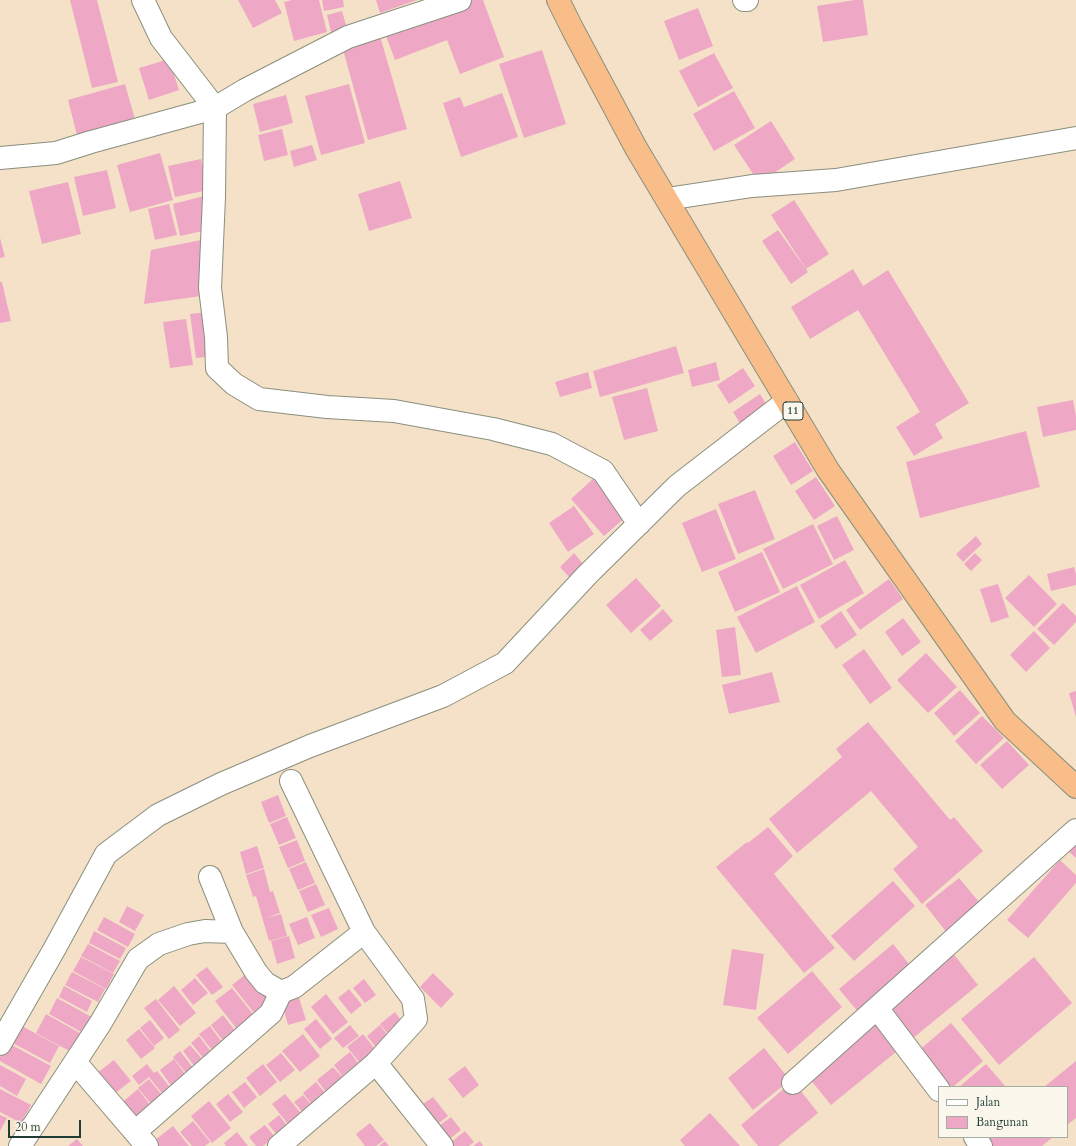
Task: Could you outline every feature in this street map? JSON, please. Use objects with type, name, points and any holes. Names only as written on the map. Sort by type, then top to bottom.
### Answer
[{"type":"highway","name":"11","points":[[558,0],[636,148],[828,470],[1005,721],[1072,779]]},
{"type":"street","points":[[143,0],[161,38],[215,108],[214,197],[210,288],[216,337],[217,368],[234,384],[259,399],[328,407],[394,411],[493,429],[552,444],[603,471],[639,524]]},
{"type":"street","points":[[0,158],[56,153],[215,108],[245,90],[348,37],[460,0]]},
{"type":"street","points":[[667,199],[752,186],[836,180],[1076,138]]},
{"type":"street","points":[[0,1044],[55,948],[106,854],[158,815],[221,784],[310,746],[443,696],[504,663],[587,575],[677,486],[787,401]]},
{"type":"street","points":[[290,781],[364,932],[413,999],[416,1019],[376,1064],[291,1142]]},
{"type":"street","points":[[793,1083],[1076,830]]},
{"type":"street","points":[[210,877],[232,932],[256,972],[265,983],[281,992]]},
{"type":"street","points":[[20,1146],[100,1024],[138,959],[159,944],[188,934],[205,932],[232,932]]},
{"type":"street","points":[[75,1062],[141,1139],[271,1013],[281,992],[294,987],[364,932]]},
{"type":"street","points":[[877,1008],[938,1089]]},
{"type":"street","points":[[376,1064],[442,1146]]},
{"type":"street","points":[[975,1138],[981,1146]]},
{"type":"building","points":[[70,0],[97,0],[118,82],[92,88]]},
{"type":"building","points":[[238,0],[275,0],[282,13],[253,28]]},
{"type":"building","points":[[292,0],[319,0],[327,32],[294,41],[284,2]]},
{"type":"building","points":[[322,0],[343,0],[344,7],[324,11]]},
{"type":"building","points":[[376,0],[417,0],[380,13]]},
{"type":"building","points":[[472,0],[483,0],[504,57],[460,74],[447,40],[395,60],[385,33]]},
{"type":"building","points":[[863,0],[868,35],[823,42],[817,6]]},
{"type":"building","points":[[698,8],[713,46],[679,60],[664,21]]},
{"type":"building","points":[[342,11],[348,32],[332,36],[327,15]]},
{"type":"building","points":[[380,36],[407,129],[368,140],[342,46]]},
{"type":"building","points":[[542,50],[566,124],[524,138],[499,64]]},
{"type":"building","points":[[714,53],[733,88],[698,107],[679,71]]},
{"type":"building","points":[[169,59],[179,90],[149,100],[139,68]]},
{"type":"building","points":[[125,84],[136,123],[78,139],[68,100]]},
{"type":"building","points":[[349,84],[365,143],[321,155],[305,96]]},
{"type":"building","points":[[734,91],[755,128],[714,151],[693,114]]},
{"type":"building","points":[[502,93],[518,137],[461,157],[443,103],[460,97],[464,107]]},
{"type":"building","points":[[286,95],[293,123],[260,132],[253,104]]},
{"type":"building","points":[[771,121],[795,159],[759,183],[734,145]]},
{"type":"building","points":[[282,129],[288,155],[264,161],[258,135]]},
{"type":"building","points":[[312,145],[317,160],[294,167],[290,151]]},
{"type":"building","points":[[160,153],[173,200],[130,212],[117,165]]},
{"type":"building","points":[[201,159],[208,190],[175,197],[168,166]]},
{"type":"building","points":[[107,170],[116,208],[83,216],[74,177]]},
{"type":"building","points":[[400,181],[412,218],[369,231],[358,194]]},
{"type":"building","points":[[68,182],[81,234],[42,244],[29,191]]},
{"type":"building","points":[[204,196],[212,229],[180,236],[173,204]]},
{"type":"building","points":[[794,200],[829,254],[806,269],[771,215]]},
{"type":"building","points":[[169,204],[177,235],[155,240],[148,209]]},
{"type":"building","points":[[778,230],[808,272],[791,284],[762,241]]},
{"type":"building","points":[[0,238],[5,257],[0,258]]},
{"type":"building","points":[[211,238],[201,296],[144,304],[151,250]]},
{"type":"building","points":[[853,269],[863,286],[888,270],[969,403],[935,424],[943,438],[914,456],[896,427],[920,412],[858,310],[810,339],[791,307]]},
{"type":"building","points":[[0,282],[2,282],[11,321],[0,323]]},
{"type":"building","points":[[209,312],[215,356],[196,358],[190,314]]},
{"type":"building","points":[[186,319],[193,365],[170,368],[163,322]]},
{"type":"building","points":[[676,346],[684,373],[600,397],[593,371]]},
{"type":"building","points":[[716,362],[720,380],[692,387],[688,370]]},
{"type":"building","points":[[743,368],[755,386],[729,404],[717,385]]},
{"type":"building","points":[[588,372],[592,388],[560,397],[555,382]]},
{"type":"building","points":[[647,388],[658,431],[624,440],[612,397]]},
{"type":"building","points":[[760,394],[770,410],[743,428],[733,412]]},
{"type":"building","points":[[1073,400],[1076,417],[1076,430],[1043,437],[1037,407]]},
{"type":"building","points":[[1026,431],[1040,487],[920,518],[906,462]]},
{"type":"building","points":[[795,442],[813,471],[791,485],[773,456]]},
{"type":"building","points":[[816,477],[835,506],[814,520],[795,491]]},
{"type":"building","points":[[594,478],[627,516],[604,536],[571,499]]},
{"type":"building","points":[[755,490],[775,539],[738,554],[718,504]]},
{"type":"building","points":[[574,506],[594,534],[568,552],[549,523]]},
{"type":"building","points":[[716,509],[736,559],[702,572],[682,523]]},
{"type":"building","points":[[837,516],[854,550],[834,560],[817,526]]},
{"type":"building","points":[[813,524],[833,564],[783,589],[763,549]]},
{"type":"building","points":[[976,536],[982,544],[963,562],[956,554]]},
{"type":"building","points":[[762,552],[780,592],[735,612],[718,572]]},
{"type":"building","points":[[574,553],[585,566],[571,579],[560,567]]},
{"type":"building","points":[[975,553],[982,560],[971,571],[964,564]]},
{"type":"building","points":[[845,560],[864,593],[819,619],[800,585]]},
{"type":"building","points":[[1074,567],[1076,574],[1076,585],[1051,591],[1047,574]]},
{"type":"building","points":[[1029,575],[1057,604],[1034,627],[1005,598]]},
{"type":"building","points":[[636,578],[661,606],[631,633],[606,605]]},
{"type":"building","points":[[889,579],[903,599],[860,630],[846,610]]},
{"type":"building","points":[[998,584],[1009,617],[991,623],[980,589]]},
{"type":"building","points":[[797,586],[815,622],[756,653],[737,617]]},
{"type":"building","points":[[1063,603],[1076,616],[1076,622],[1054,645],[1037,629]]},
{"type":"building","points":[[663,609],[673,621],[650,641],[640,630]]},
{"type":"building","points":[[841,611],[857,635],[836,649],[820,626]]},
{"type":"building","points":[[903,618],[921,642],[902,656],[885,632]]},
{"type":"building","points":[[735,627],[741,675],[722,677],[716,630]]},
{"type":"building","points":[[1034,631],[1050,648],[1026,672],[1010,655]]},
{"type":"building","points":[[864,649],[892,688],[870,704],[842,665]]},
{"type":"building","points":[[926,653],[957,687],[928,713],[897,680]]},
{"type":"building","points":[[772,672],[780,702],[729,714],[722,685]]},
{"type":"building","points":[[960,690],[980,713],[954,736],[934,713]]},
{"type":"building","points":[[1076,691],[1076,717],[1069,693]]},
{"type":"building","points":[[982,716],[1004,738],[976,764],[955,741]]},
{"type":"building","points":[[868,722],[950,820],[954,817],[983,851],[922,904],[893,869],[918,847],[871,791],[797,853],[769,819],[842,757],[836,749]]},
{"type":"building","points":[[1007,741],[1029,765],[1002,789],[980,765]]},
{"type":"building","points":[[278,795],[286,816],[269,823],[261,802]]},
{"type":"building","points":[[287,817],[296,838],[279,845],[270,824]]},
{"type":"building","points":[[768,827],[793,856],[774,874],[835,948],[804,973],[716,867]]},
{"type":"building","points":[[297,840],[305,861],[288,868],[279,847]]},
{"type":"building","points":[[1076,842],[1076,858],[1068,851]]},
{"type":"building","points":[[257,846],[264,868],[246,874],[240,852]]},
{"type":"building","points":[[1060,860],[1076,875],[1076,883],[1028,938],[1007,920]]},
{"type":"building","points":[[306,862],[315,883],[298,890],[289,869]]},
{"type":"building","points":[[264,869],[270,892],[273,891],[280,913],[266,918],[281,914],[287,936],[269,941],[256,896],[253,897],[246,875]]},
{"type":"building","points":[[959,878],[990,915],[955,943],[925,905]]},
{"type":"building","points":[[893,881],[915,906],[854,961],[831,936]]},
{"type":"building","points":[[316,884],[325,905],[308,912],[299,891]]},
{"type":"building","points":[[127,906],[144,915],[135,931],[119,922]]},
{"type":"building","points":[[329,908],[338,929],[321,937],[311,915]]},
{"type":"building","points":[[104,917],[135,934],[128,947],[97,930]]},
{"type":"building","points":[[307,917],[315,938],[298,945],[289,924]]},
{"type":"building","points":[[94,931],[126,948],[120,959],[89,943]]},
{"type":"building","points":[[289,936],[295,958],[277,964],[271,941]]},
{"type":"building","points":[[88,944],[120,961],[113,973],[81,956]]},
{"type":"building","points":[[893,944],[917,974],[864,1019],[839,989]]},
{"type":"building","points":[[732,949],[764,954],[756,1010],[723,1005]]},
{"type":"building","points":[[952,952],[978,985],[831,1105],[805,1073]]},
{"type":"building","points":[[81,957],[114,974],[106,989],[73,971]]},
{"type":"building","points":[[1034,957],[1072,1003],[999,1065],[961,1019]]},
{"type":"building","points":[[207,967],[223,987],[212,995],[196,975]]},
{"type":"building","points":[[812,971],[842,1007],[788,1054],[757,1018]]},
{"type":"building","points":[[72,972],[105,989],[98,1002],[65,985]]},
{"type":"building","points":[[247,973],[273,1006],[258,1018],[232,985]]},
{"type":"building","points":[[433,973],[454,994],[441,1008],[420,987]]},
{"type":"building","points":[[195,978],[208,993],[193,1005],[181,990]]},
{"type":"building","points":[[364,979],[376,995],[365,1003],[353,988]]},
{"type":"building","points":[[64,986],[92,1001],[87,1012],[59,997]]},
{"type":"building","points":[[174,986],[196,1013],[180,1026],[158,1000]]},
{"type":"building","points":[[232,988],[257,1019],[240,1033],[215,1001]]},
{"type":"building","points":[[349,989],[362,1005],[351,1014],[338,998]]},
{"type":"building","points":[[326,994],[348,1022],[333,1034],[311,1007]]},
{"type":"building","points":[[57,998],[99,1021],[90,1037],[49,1014]]},
{"type":"building","points":[[299,998],[306,1020],[288,1025],[282,1003]]},
{"type":"building","points":[[156,999],[180,1030],[169,1039],[144,1008]]},
{"type":"building","points":[[395,1012],[406,1027],[392,1039],[380,1024]]},
{"type":"building","points":[[46,1014],[87,1037],[77,1055],[36,1033]]},
{"type":"building","points":[[223,1015],[237,1033],[224,1042],[211,1025]]},
{"type":"building","points":[[316,1019],[332,1039],[320,1049],[304,1029]]},
{"type":"building","points":[[150,1020],[164,1038],[154,1046],[140,1028]]},
{"type":"building","points":[[951,1023],[983,1061],[954,1086],[938,1086],[911,1057]]},
{"type":"building","points":[[18,1024],[59,1046],[50,1063],[9,1041]]},
{"type":"building","points":[[350,1025],[359,1036],[343,1048],[334,1038]]},
{"type":"building","points":[[380,1025],[392,1041],[379,1051],[367,1036]]},
{"type":"building","points":[[210,1026],[222,1042],[212,1050],[199,1034]]},
{"type":"building","points":[[139,1029],[155,1048],[141,1059],[126,1040]]},
{"type":"building","points":[[303,1034],[320,1056],[300,1072],[282,1051]]},
{"type":"building","points":[[363,1034],[379,1054],[363,1067],[347,1047]]},
{"type":"building","points":[[199,1036],[212,1053],[204,1059],[191,1043]]},
{"type":"building","points":[[8,1043],[51,1066],[41,1084],[0,1061],[0,1057]]},
{"type":"building","points":[[190,1045],[203,1060],[195,1067],[183,1051]]},
{"type":"building","points":[[764,1048],[790,1080],[753,1110],[728,1078]]},
{"type":"building","points":[[180,1051],[194,1069],[187,1074],[173,1057]]},
{"type":"building","points":[[350,1052],[358,1063],[342,1076],[334,1065]]},
{"type":"building","points":[[281,1053],[295,1070],[280,1082],[266,1065]]},
{"type":"building","points":[[174,1059],[186,1075],[172,1087],[160,1070]]},
{"type":"building","points":[[114,1060],[131,1081],[114,1094],[97,1073]]},
{"type":"building","points":[[1076,1061],[1076,1118],[1068,1124],[1068,1086],[1045,1086]]},
{"type":"building","points":[[147,1064],[154,1073],[157,1071],[177,1096],[169,1102],[149,1077],[139,1085],[132,1076]]},
{"type":"building","points":[[263,1064],[277,1082],[260,1096],[246,1078]]},
{"type":"building","points":[[986,1064],[1005,1086],[960,1086]]},
{"type":"building","points":[[0,1065],[26,1079],[17,1096],[0,1086]]},
{"type":"building","points":[[465,1066],[479,1085],[463,1098],[448,1079]]},
{"type":"building","points":[[333,1067],[343,1078],[326,1092],[317,1080]]},
{"type":"building","points":[[149,1079],[168,1103],[158,1112],[138,1088]]},
{"type":"building","points":[[793,1081],[818,1113],[778,1146],[758,1146],[741,1125]]},
{"type":"building","points":[[245,1082],[257,1097],[244,1108],[232,1092]]},
{"type":"building","points":[[316,1082],[327,1095],[313,1106],[303,1093]]},
{"type":"building","points":[[0,1089],[31,1105],[21,1123],[0,1112]]},
{"type":"building","points":[[138,1089],[151,1106],[133,1120],[120,1104]]},
{"type":"building","points":[[228,1094],[243,1112],[230,1122],[216,1104]]},
{"type":"building","points":[[285,1094],[304,1117],[291,1128],[272,1104]]},
{"type":"building","points":[[303,1095],[314,1108],[305,1115],[294,1102]]},
{"type":"building","points":[[433,1097],[448,1116],[434,1127],[419,1107]]},
{"type":"building","points":[[209,1101],[231,1128],[212,1143],[191,1116]]},
{"type":"building","points":[[710,1113],[740,1146],[685,1146],[680,1140]]},
{"type":"building","points":[[0,1115],[7,1118],[0,1131]]},
{"type":"building","points":[[279,1115],[288,1127],[277,1135],[268,1124]]},
{"type":"building","points":[[451,1117],[461,1130],[447,1141],[436,1128]]},
{"type":"building","points":[[193,1121],[210,1142],[205,1146],[192,1146],[180,1132]]},
{"type":"building","points":[[370,1123],[384,1140],[376,1146],[365,1146],[356,1134]]},
{"type":"building","points":[[265,1125],[275,1137],[263,1146],[256,1146],[249,1137]]},
{"type":"building","points":[[173,1126],[189,1146],[151,1146],[150,1144]]},
{"type":"building","points":[[465,1131],[474,1142],[469,1146],[452,1146],[450,1143]]},
{"type":"building","points":[[237,1132],[248,1146],[226,1146],[224,1143]]},
{"type":"building","points":[[986,1138],[1052,1138],[1042,1146],[993,1146]]},
{"type":"building","points":[[77,1139],[83,1146],[68,1146]]},
{"type":"building","points":[[385,1141],[389,1146],[379,1146]]},
{"type":"building","points":[[480,1141],[483,1146],[473,1146]]}]
